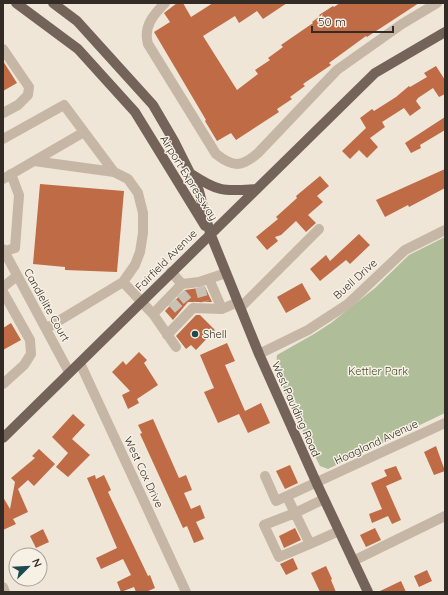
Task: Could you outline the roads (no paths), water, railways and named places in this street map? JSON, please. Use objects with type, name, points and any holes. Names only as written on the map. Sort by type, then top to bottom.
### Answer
[{"type":"main road","name":"Airport Expressway","points":[[16,3],[78,49],[135,112],[210,233]]},
{"type":"main road","name":"Airport Expressway","points":[[53,3],[77,21],[153,105],[199,191],[210,233]]},
{"type":"main road","name":"Fairfield Avenue","points":[[3,438],[210,233],[375,73],[445,32]]},
{"type":"main road","points":[[190,174],[211,187],[219,190],[257,189]]},
{"type":"main road","name":"West Paulding Road","points":[[210,233],[259,354],[317,484],[368,592]]},
{"type":"street","points":[[165,3],[151,19],[146,29],[145,35],[148,44],[216,154],[228,163],[237,165],[248,162],[258,153],[337,70],[402,24],[437,3]]},
{"type":"street","points":[[3,49],[28,87],[28,95],[18,105],[3,113]]},
{"type":"street","points":[[3,139],[64,105],[114,172]]},
{"type":"street","points":[[4,250],[15,248],[19,195],[7,177],[84,132]]},
{"type":"street","points":[[34,161],[114,172],[128,179],[138,193],[143,213],[143,234],[140,252],[135,265],[123,282],[47,328]]},
{"type":"street","points":[[167,334],[192,306],[204,305],[222,309],[239,305],[319,229]]},
{"type":"street","name":"Buell Drive","points":[[259,354],[308,330],[348,304],[405,250],[445,230]]},
{"type":"street","name":"Candlelite Court","points":[[4,250],[47,328],[69,372]]},
{"type":"street","points":[[171,272],[180,289]]},
{"type":"street","points":[[152,314],[170,300],[180,289],[203,283],[226,273]]},
{"type":"street","points":[[3,287],[17,276]]},
{"type":"street","points":[[123,282],[152,314],[176,347]]},
{"type":"street","points":[[203,283],[222,309]]},
{"type":"street","points":[[3,292],[30,340],[31,354],[24,365],[3,384]]},
{"type":"street","name":"West Cox Drive","points":[[80,363],[186,592]]},
{"type":"street","name":"Hoagland Avenue","points":[[287,497],[445,423]]},
{"type":"street","points":[[265,476],[276,501],[287,497],[310,544]]},
{"type":"street","points":[[324,499],[264,526],[279,557],[339,531]]},
{"type":"street","points":[[353,561],[445,516]]},
{"type":"street","points":[[3,587],[5,592]]},
{"type":"tunnel","points":[[200,287],[204,302]]},
{"type":"tunnel","points":[[181,293],[191,305]]},
{"type":"tunnel","points":[[172,302],[182,313]]},
{"type":"place","name":"Shell","points":[[195,334]]},
{"type":"park label","name":"Kettler Park","points":[[378,371]]}]
